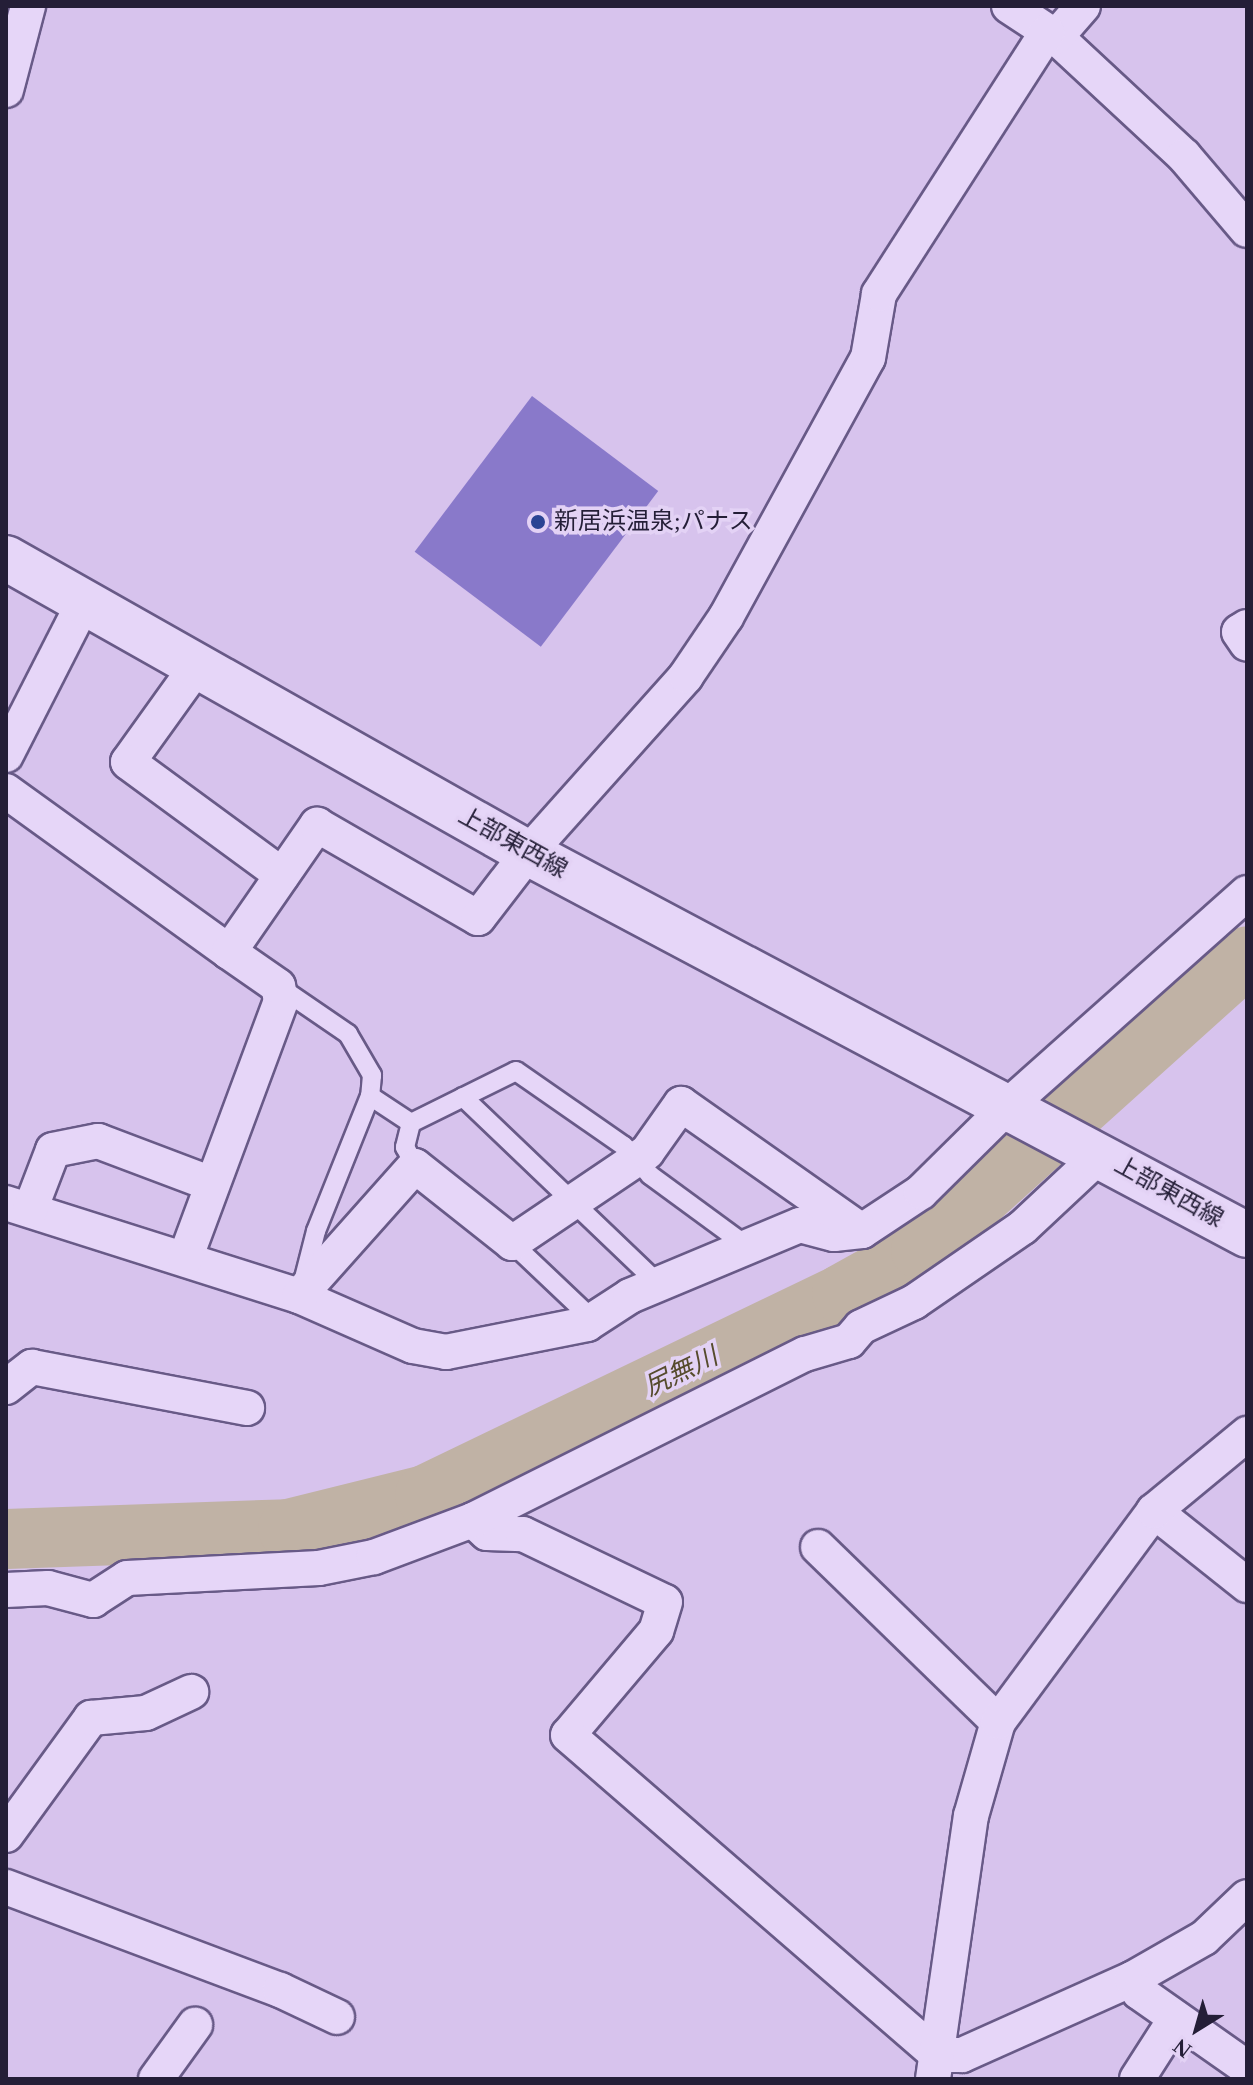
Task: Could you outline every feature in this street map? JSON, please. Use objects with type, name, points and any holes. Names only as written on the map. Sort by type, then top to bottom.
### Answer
[{"type":"street","points":[[6,90],[28,6]]},
{"type":"street","points":[[1009,6],[1052,35],[1184,156],[1247,230]]},
{"type":"street","points":[[229,952],[317,825],[478,918],[528,853],[686,676],[726,617],[868,358],[879,294],[1052,35],[1083,6]]},
{"type":"street","name":"上部東西線","points":[[6,558],[528,853],[1247,1235]]},
{"type":"street","points":[[6,755],[84,602]]},
{"type":"street","points":[[1247,627],[1239,632],[1247,644]]},
{"type":"street","points":[[197,666],[128,762],[282,875]]},
{"type":"street","points":[[6,791],[278,986],[281,1001],[185,1259]]},
{"type":"street","points":[[212,1184],[98,1141],[53,1150],[18,1207],[299,1296],[413,1346],[446,1352],[593,1320],[659,1284],[800,1225],[834,1234],[862,1231],[921,1192],[1017,1111],[1247,893]]},
{"type":"street","points":[[299,1296],[415,1166],[512,1243],[636,1159],[681,1104],[862,1231]]},
{"type":"street","points":[[6,1590],[48,1588],[93,1600],[127,1578],[319,1568],[374,1557],[473,1520],[805,1354],[849,1341],[861,1327],[914,1302],[1023,1227],[1095,1152]]},
{"type":"street","points":[[6,1387],[32,1367],[247,1408]]},
{"type":"street","points":[[935,2067],[971,1816],[998,1722],[1154,1511],[1247,1434]]},
{"type":"street","points":[[1154,1511],[1247,1585]]},
{"type":"street","points":[[473,1520],[487,1533],[523,1534],[665,1602],[656,1631],[568,1735],[935,2067]]},
{"type":"street","points":[[818,1547],[998,1722]]},
{"type":"street","points":[[6,1835],[91,1718],[146,1713],[191,1692]]},
{"type":"street","points":[[6,1887],[280,1990],[337,2017]]},
{"type":"street","points":[[935,2067],[1132,1979],[1204,1938],[1247,1897]]},
{"type":"street","points":[[1132,1979],[1139,1992],[1247,2068]]},
{"type":"street","points":[[1137,2079],[1176,2018]]},
{"type":"street","points":[[156,2079],[195,2025]]},
{"type":"lane","points":[[278,986],[348,1034],[372,1075],[370,1096],[316,1231],[299,1296]]},
{"type":"lane","points":[[415,1166],[405,1147],[411,1123],[516,1071],[636,1159],[748,1247]]},
{"type":"lane","points":[[370,1096],[411,1123]]},
{"type":"lane","points":[[463,1097],[659,1284]]},
{"type":"lane","points":[[512,1243],[593,1320]]},
{"type":"building","name":"新居浜温泉;パナス","points":[[532,396],[658,491],[541,647],[415,552]]},
{"type":"waterway","name":"尻無川","points":[[6,1539],[288,1529],[425,1495],[842,1294],[921,1250],[1247,956]]},
{"type":"place","name":"新居浜温泉;パナス","points":[[538,522]]}]
